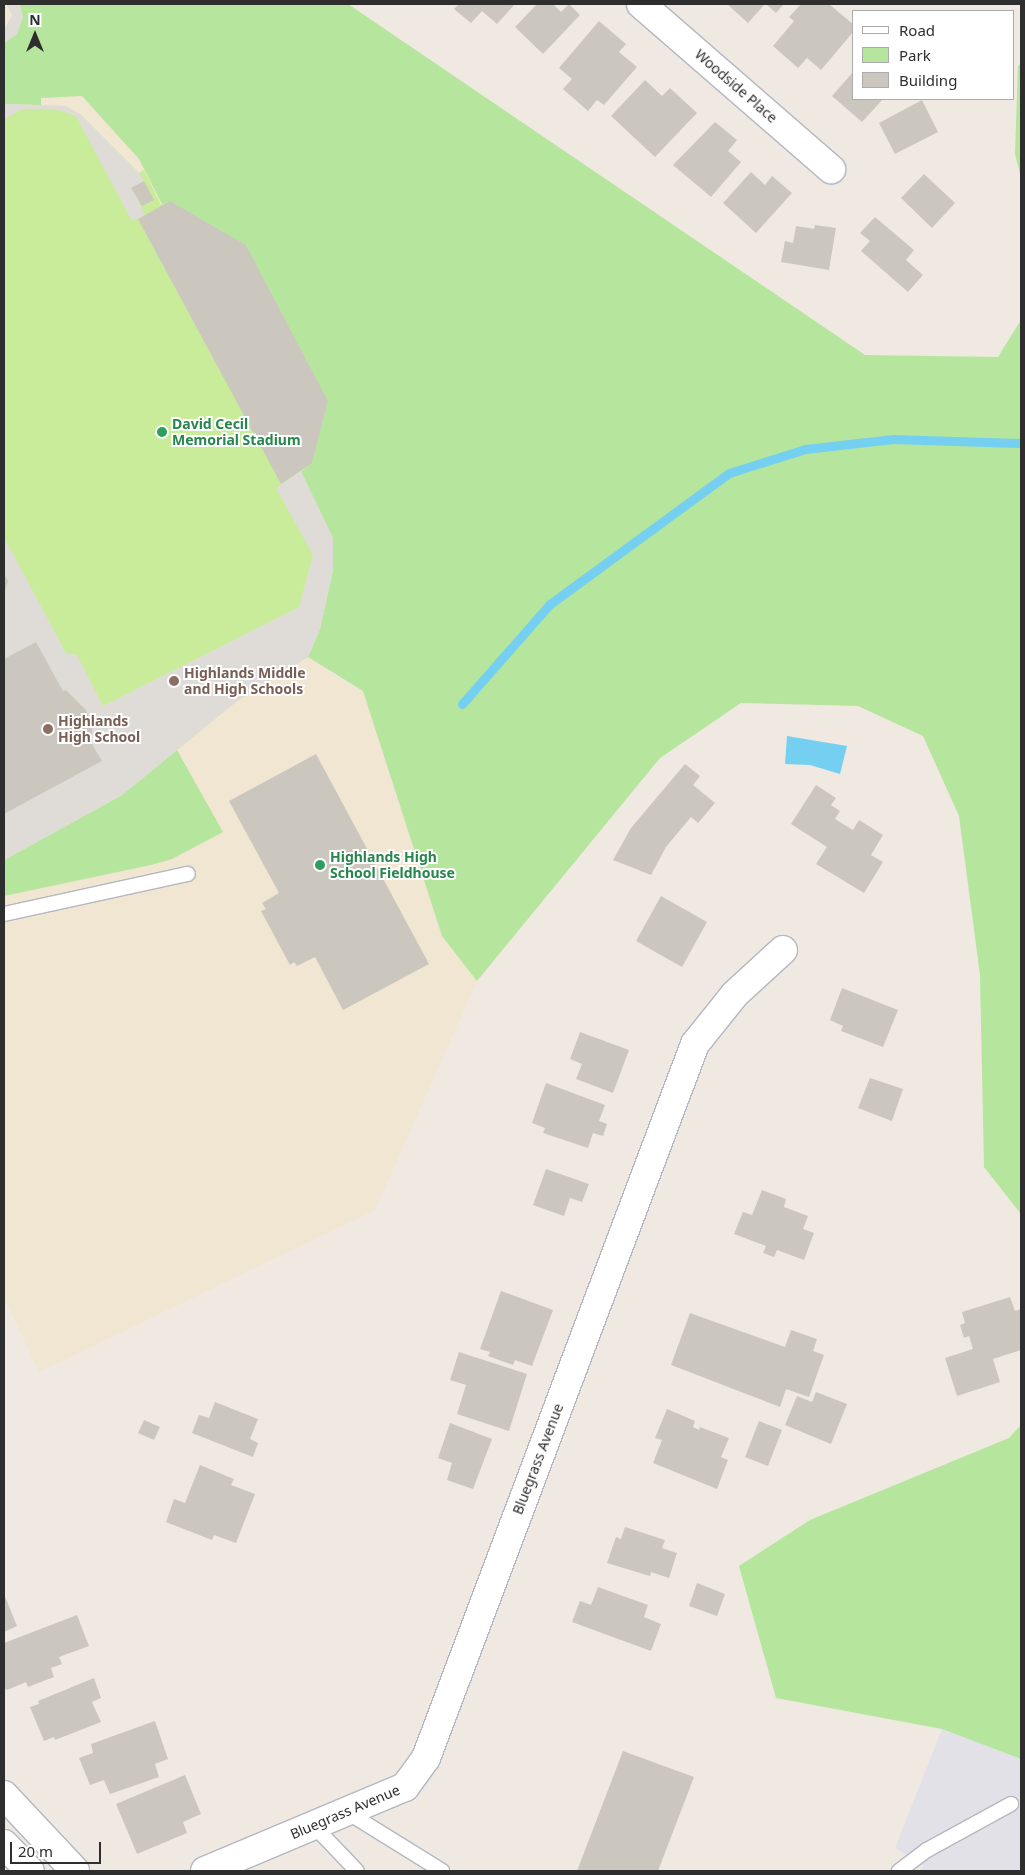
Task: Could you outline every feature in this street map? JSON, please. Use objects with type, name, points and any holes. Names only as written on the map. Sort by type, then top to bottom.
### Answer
[{"type":"street","name":"Woodside Place","points":[[641,4],[831,169]]},
{"type":"street","name":"Bluegrass Avenue","points":[[205,1871],[405,1787],[426,1758],[695,1044],[734,994],[783,950]]},
{"type":"street","points":[[4,1795],[75,1871]]},
{"type":"street","points":[[4,1844],[30,1871]]},
{"type":"lane","points":[[4,914],[188,874]]},
{"type":"lane","points":[[899,1871],[927,1850],[1011,1804]]},
{"type":"lane","points":[[347,1812],[442,1871]]},
{"type":"lane","points":[[314,1826],[357,1871]]},
{"type":"shaded area","name":"Highlands Middle and High Schools","points":[[4,4],[26,4],[82,96],[139,159],[170,201],[312,463],[333,538],[320,629],[327,671],[363,691],[442,936],[477,981],[375,1210],[39,1372],[4,1297]]},
{"type":"shaded area","points":[[7,4],[20,4],[23,18],[17,34],[4,43],[4,29],[12,16]]},
{"type":"shaded area","points":[[4,104],[65,106],[80,114],[139,173],[144,181],[132,188],[145,215],[132,221],[76,116],[55,109],[23,109],[4,119]]},
{"type":"shaded area","points":[[301,471],[333,538],[333,570],[320,629],[308,657],[237,701],[122,795],[4,860],[4,814],[101,761],[92,744],[92,724],[86,710],[66,690],[63,691],[36,642],[4,659],[4,594],[8,581],[4,573],[4,537],[66,653],[77,655],[103,706],[299,607],[313,555],[276,488]]},
{"type":"shaded area","points":[[942,1729],[1021,1759],[1021,1871],[919,1871],[924,1866],[895,1848]]},
{"type":"green space","points":[[20,4],[348,4],[865,355],[998,357],[1021,320],[1021,1214],[984,1167],[980,975],[959,816],[923,736],[858,706],[741,703],[660,758],[477,981],[442,936],[363,691],[308,657],[320,629],[333,570],[333,538],[139,159],[82,96],[41,98],[41,105],[4,104],[4,43],[17,34]]},
{"type":"green space","points":[[1021,63],[1021,178],[1015,154],[1018,66]]},
{"type":"green space","name":"David Cecil Memorial Stadium","points":[[4,104],[65,106],[80,114],[139,173],[144,170],[161,205],[170,201],[246,245],[328,401],[312,463],[301,472],[333,538],[333,570],[320,629],[308,657],[237,701],[122,795],[92,744],[92,724],[86,710],[66,690],[63,691],[36,642],[4,659],[4,594],[8,581],[4,573]]},
{"type":"green space","points":[[177,750],[223,832],[172,859],[4,896],[4,860],[122,795]]},
{"type":"green space","points":[[1021,1425],[1021,1759],[942,1729],[776,1698],[739,1566],[810,1520],[1009,1438]]},
{"type":"water","points":[[787,736],[847,746],[840,774],[810,765],[785,764]]},
{"type":"building","points":[[459,4],[515,4],[497,24],[482,11],[471,23],[454,9]]},
{"type":"building","points":[[537,4],[553,4],[561,12],[569,4],[580,15],[543,54],[515,27]]},
{"type":"building","points":[[727,4],[765,4],[748,23]]},
{"type":"building","points":[[766,4],[784,4],[776,13]]},
{"type":"building","points":[[801,4],[829,4],[852,23],[852,33],[821,70],[807,58],[798,68],[773,46],[794,21],[789,17]]},
{"type":"building","points":[[599,21],[626,44],[619,52],[637,67],[604,105],[597,100],[588,111],[563,89],[572,79],[559,68]]},
{"type":"building","points":[[852,73],[852,100],[882,100],[862,122],[832,96]]},
{"type":"building","points":[[645,80],[662,96],[670,88],[697,113],[655,157],[611,116]]},
{"type":"building","points":[[922,100],[938,132],[895,154],[879,123]]},
{"type":"building","points":[[715,122],[737,140],[728,151],[741,162],[711,197],[673,165]]},
{"type":"building","points":[[751,172],[765,185],[772,176],[792,193],[756,233],[723,203]]},
{"type":"building","points":[[924,174],[955,203],[932,228],[901,198]]},
{"type":"building","points":[[144,181],[154,200],[142,206],[131,188]]},
{"type":"building","points":[[170,201],[246,245],[328,401],[312,463],[281,484],[138,219]]},
{"type":"building","points":[[875,217],[914,250],[906,260],[923,275],[908,292],[861,251],[870,241],[860,233]]},
{"type":"building","points":[[815,225],[836,228],[829,270],[781,262],[785,241],[793,243],[796,226],[814,229]]},
{"type":"building","points":[[4,573],[8,581],[4,594]]},
{"type":"building","name":"Highlands High School","points":[[36,642],[63,691],[66,690],[86,710],[92,724],[92,744],[102,761],[4,814],[4,659]]},
{"type":"building","name":"Highlands High School Fieldhouse","points":[[316,754],[429,964],[343,1010],[315,957],[297,966],[294,962],[290,965],[261,911],[266,909],[262,903],[279,893],[229,801]]},
{"type":"building","points":[[685,764],[700,776],[693,785],[715,803],[698,823],[691,817],[666,847],[651,875],[613,860],[631,828]]},
{"type":"building","points":[[816,785],[836,798],[831,805],[840,811],[835,819],[853,830],[859,820],[883,835],[871,855],[883,862],[864,893],[816,864],[827,847],[791,824]]},
{"type":"building","points":[[661,896],[707,922],[682,967],[636,941]]},
{"type":"building","points":[[842,988],[898,1010],[883,1047],[841,1031],[843,1026],[830,1020]]},
{"type":"building","points":[[580,1032],[629,1050],[613,1093],[576,1079],[582,1064],[570,1059]]},
{"type":"building","points":[[870,1078],[903,1089],[892,1121],[858,1108]]},
{"type":"building","points":[[546,1083],[605,1105],[599,1121],[607,1124],[603,1136],[593,1133],[588,1148],[543,1133],[545,1128],[532,1123]]},
{"type":"building","points":[[546,1169],[589,1184],[582,1202],[570,1198],[564,1216],[533,1205]]},
{"type":"building","points":[[762,1190],[786,1199],[784,1207],[808,1216],[803,1229],[814,1233],[804,1260],[777,1250],[774,1257],[763,1253],[766,1246],[734,1234],[743,1212],[752,1215]]},
{"type":"building","points":[[501,1291],[553,1310],[532,1366],[515,1360],[513,1365],[488,1356],[490,1352],[480,1349]]},
{"type":"building","points":[[1010,1297],[1015,1311],[1021,1309],[1021,1350],[993,1359],[1000,1382],[957,1396],[945,1358],[973,1349],[969,1336],[964,1338],[960,1325],[965,1323],[962,1312]]},
{"type":"building","points":[[690,1313],[785,1347],[791,1330],[817,1339],[813,1351],[824,1355],[809,1397],[786,1389],[780,1407],[671,1365]]},
{"type":"building","points":[[459,1352],[527,1374],[509,1431],[457,1414],[466,1385],[450,1380]]},
{"type":"building","points":[[816,1392],[847,1404],[831,1444],[785,1425],[797,1396],[812,1402]]},
{"type":"building","points":[[215,1402],[258,1419],[250,1439],[258,1443],[253,1457],[192,1433],[199,1415],[209,1418]]},
{"type":"building","points":[[667,1409],[695,1421],[693,1427],[699,1430],[700,1427],[729,1438],[721,1457],[728,1460],[717,1489],[653,1463],[662,1440],[655,1438]]},
{"type":"building","points":[[144,1420],[160,1427],[154,1440],[138,1433]]},
{"type":"building","points":[[759,1421],[782,1430],[768,1466],[745,1457]]},
{"type":"building","points":[[450,1423],[492,1439],[473,1489],[447,1480],[452,1463],[438,1458]]},
{"type":"building","points":[[200,1465],[234,1479],[231,1485],[255,1494],[236,1543],[214,1535],[212,1540],[166,1522],[174,1499],[185,1503]]},
{"type":"building","points":[[625,1527],[665,1540],[662,1548],[677,1553],[669,1578],[651,1572],[650,1576],[607,1563],[616,1537],[621,1539]]},
{"type":"building","points":[[697,1583],[725,1594],[717,1616],[689,1606]]},
{"type":"building","points":[[598,1587],[648,1605],[644,1617],[661,1624],[651,1651],[572,1622],[580,1601],[591,1605]]},
{"type":"building","points":[[4,1594],[17,1626],[4,1632]]},
{"type":"building","points":[[77,1615],[89,1646],[59,1657],[62,1664],[51,1668],[54,1677],[28,1687],[26,1682],[7,1690],[4,1688],[4,1643]]},
{"type":"building","points":[[94,1678],[101,1698],[92,1702],[101,1722],[55,1740],[54,1737],[44,1741],[30,1707],[39,1704],[38,1701]]},
{"type":"building","points":[[155,1721],[168,1759],[155,1764],[159,1777],[110,1794],[104,1780],[90,1785],[79,1758],[93,1753],[91,1744]]},
{"type":"building","points":[[623,1751],[694,1777],[658,1871],[577,1871]]},
{"type":"building","points":[[185,1775],[201,1814],[183,1822],[187,1833],[137,1854],[116,1804]]},
{"type":"waterway","points":[[462,704],[550,604],[729,473],[805,449],[893,439],[1021,443]]},
{"type":"place","name":"David Cecil Memorial Stadium","points":[[162,432]]},
{"type":"place","name":"Highlands Middle and High Schools","points":[[174,681]]},
{"type":"place","name":"Highlands High School","points":[[48,729]]},
{"type":"place","name":"Highlands High School Fieldhouse","points":[[320,865]]}]
